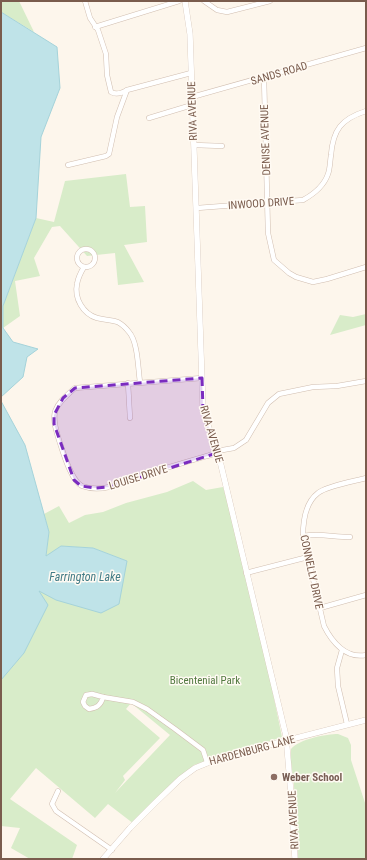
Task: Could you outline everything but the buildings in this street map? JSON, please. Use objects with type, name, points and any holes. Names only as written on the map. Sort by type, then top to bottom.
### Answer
[{"type":"street","points":[[85,1],[90,18],[98,30],[106,54],[107,75],[110,90],[113,93],[124,92],[191,73]]},
{"type":"street","points":[[95,27],[179,1]]},
{"type":"street","name":"RIVA AVENUE","points":[[185,1],[190,34],[203,410],[217,452],[286,741],[295,859]]},
{"type":"street","points":[[204,1],[217,10],[227,12],[270,1]]},
{"type":"street","name":"SANDS ROAD","points":[[192,97],[366,48]]},
{"type":"street","name":"DENISE AVENUE","points":[[264,77],[268,233],[274,260],[296,277],[313,282],[366,268]]},
{"type":"street","points":[[68,165],[109,154],[117,117],[127,90]]},
{"type":"street","points":[[149,118],[192,104]]},
{"type":"street","name":"INWOOD DRIVE","points":[[197,208],[303,200],[312,196],[320,188],[328,174],[334,135],[343,123],[357,114],[366,111]]},
{"type":"street","points":[[194,146],[222,146]]},
{"type":"street","points":[[89,249],[95,255],[95,261],[91,265],[84,266],[78,263],[77,255],[81,250],[89,249]]},
{"type":"street","points":[[84,266],[77,284],[76,293],[78,300],[87,313],[96,318],[115,320],[131,333],[135,344],[140,382]]},
{"type":"street","name":"LOUISE DRIVE","points":[[202,378],[75,388],[63,398],[56,407],[54,415],[54,424],[62,450],[74,480],[81,486],[95,488],[110,487],[143,475],[234,448],[246,440],[268,403],[279,394],[313,387],[337,386],[366,381]]},
{"type":"street","points":[[128,383],[130,418]]},
{"type":"street","name":"CONNELLY DRIVE","points":[[342,650],[329,636],[324,626],[303,536],[303,525],[312,499],[319,492],[366,478]]},
{"type":"street","points":[[303,536],[325,534],[350,537]]},
{"type":"street","points":[[246,573],[308,557]]},
{"type":"street","points":[[320,608],[366,595]]},
{"type":"street","points":[[347,724],[338,686],[337,668],[342,650],[353,655],[362,656],[366,654]]},
{"type":"street","points":[[103,697],[133,702],[147,709],[202,750],[207,762]]},
{"type":"street","name":"HARDENBURG LANE","points":[[103,859],[130,828],[180,779],[190,771],[207,762],[366,720]]},
{"type":"street","points":[[58,791],[52,804],[56,811],[112,850]]},
{"type":"highlighted area","points":[[202,378],[203,410],[217,453],[110,487],[95,488],[81,486],[74,480],[54,424],[54,415],[63,398],[75,388]]},
{"type":"green space","points":[[1,1],[19,1],[34,32],[1,12]]},
{"type":"green space","points":[[126,174],[130,207],[145,206],[147,242],[124,245],[144,282],[118,285],[115,253],[87,256],[60,226],[52,227],[34,258],[40,276],[15,281],[20,316],[3,328],[3,306],[36,218],[54,222],[65,181]]},
{"type":"green space","points":[[366,314],[366,325],[330,335],[340,315],[353,317]]},
{"type":"green space","name":"Bicentenial Park","points":[[193,481],[206,490],[223,487],[248,573],[282,737],[194,765],[134,824],[108,804],[95,818],[36,768],[10,799],[77,845],[72,859],[30,859],[11,848],[20,828],[1,826],[1,680],[24,653],[39,590],[56,600],[127,561],[93,548],[61,546],[46,557],[49,532],[44,514],[59,506],[69,523],[85,515],[103,512],[126,503],[167,492]],"holes":[[[131,703],[170,735],[115,793],[125,780],[123,776],[160,738],[126,709]]]},
{"type":"green space","points":[[338,734],[348,738],[351,745],[351,760],[366,806],[366,859],[298,859],[291,749],[300,742],[306,740],[320,736]]},
{"type":"water","points":[[1,12],[57,47],[60,88],[41,137],[36,218],[3,306],[3,328],[13,342],[38,349],[27,357],[23,377],[1,397]]},
{"type":"water","name":"Farrington Lake","points":[[1,401],[25,445],[49,532],[46,556],[61,546],[93,548],[127,561],[119,604],[101,613],[56,600],[39,591],[48,605],[24,653],[1,680]]},
{"type":"place","name":"Weber School","points":[[274,777]]}]
